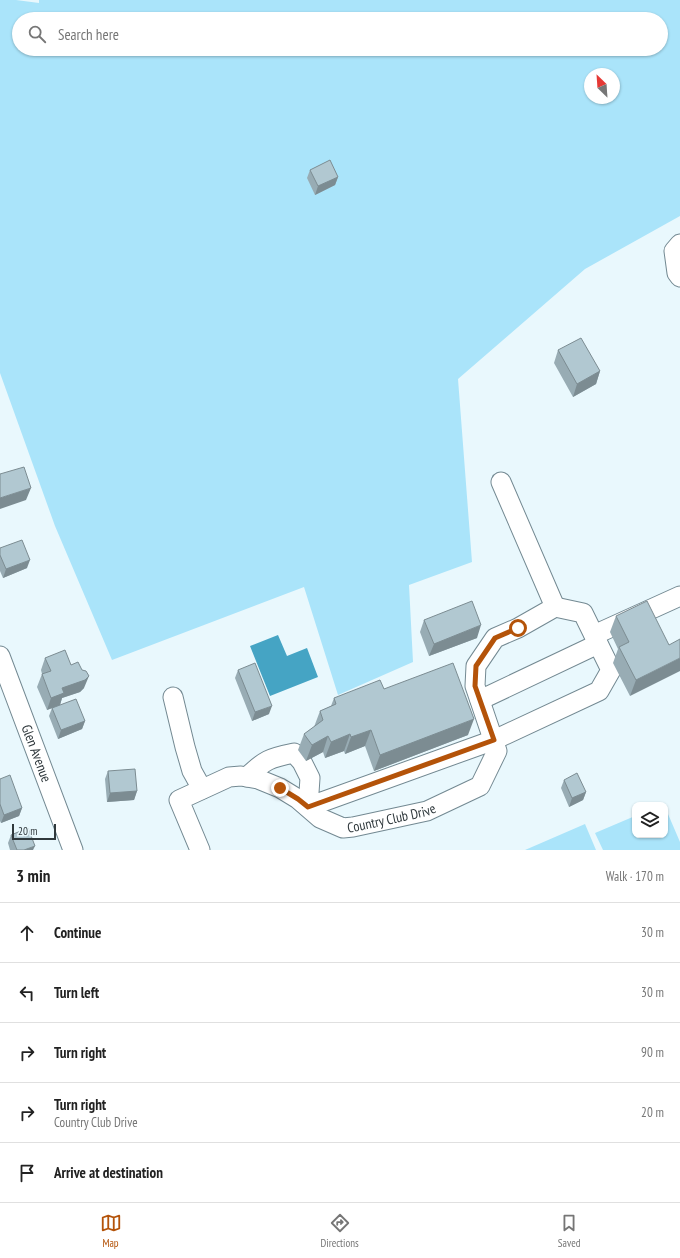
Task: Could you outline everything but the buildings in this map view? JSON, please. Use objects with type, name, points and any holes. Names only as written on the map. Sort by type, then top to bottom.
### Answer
[{"type":"street","points":[[677,248],[677,272],[680,277]]},
{"type":"street","points":[[501,482],[555,607]]},
{"type":"street","points":[[480,700],[680,596]]},
{"type":"street","points":[[247,777],[261,763],[274,757],[294,753],[302,762],[310,778],[308,807],[494,740],[599,691],[611,670],[583,613],[555,607],[518,628],[495,638],[476,666],[475,686],[494,740]]},
{"type":"street","name":"Glen Avenue","points":[[0,656],[73,850]]},
{"type":"street","points":[[173,697],[192,771],[202,789]]},
{"type":"street","name":"Country Club Drive","points":[[200,850],[179,800],[229,777],[241,776],[258,779],[280,788],[298,799],[320,818],[343,828],[352,828],[427,811],[480,786],[497,751],[494,740]]},
{"type":"shaded area","points":[[0,0],[16,0],[39,3],[39,0],[680,0],[680,216],[585,269],[458,379],[472,562],[409,585],[413,662],[338,695],[304,587],[112,660],[55,526],[0,373]]},
{"type":"shaded area","points":[[278,635],[287,656],[307,648],[318,677],[270,696],[250,646]]},
{"type":"shaded area","points":[[668,814],[680,842],[680,850],[603,850],[595,833],[632,817],[632,838],[668,838]]},
{"type":"shaded area","points":[[585,824],[596,850],[525,850]]},
{"type":"route","points":[[280,788],[308,807],[494,740],[475,686],[476,666],[495,638],[518,628]]}]
